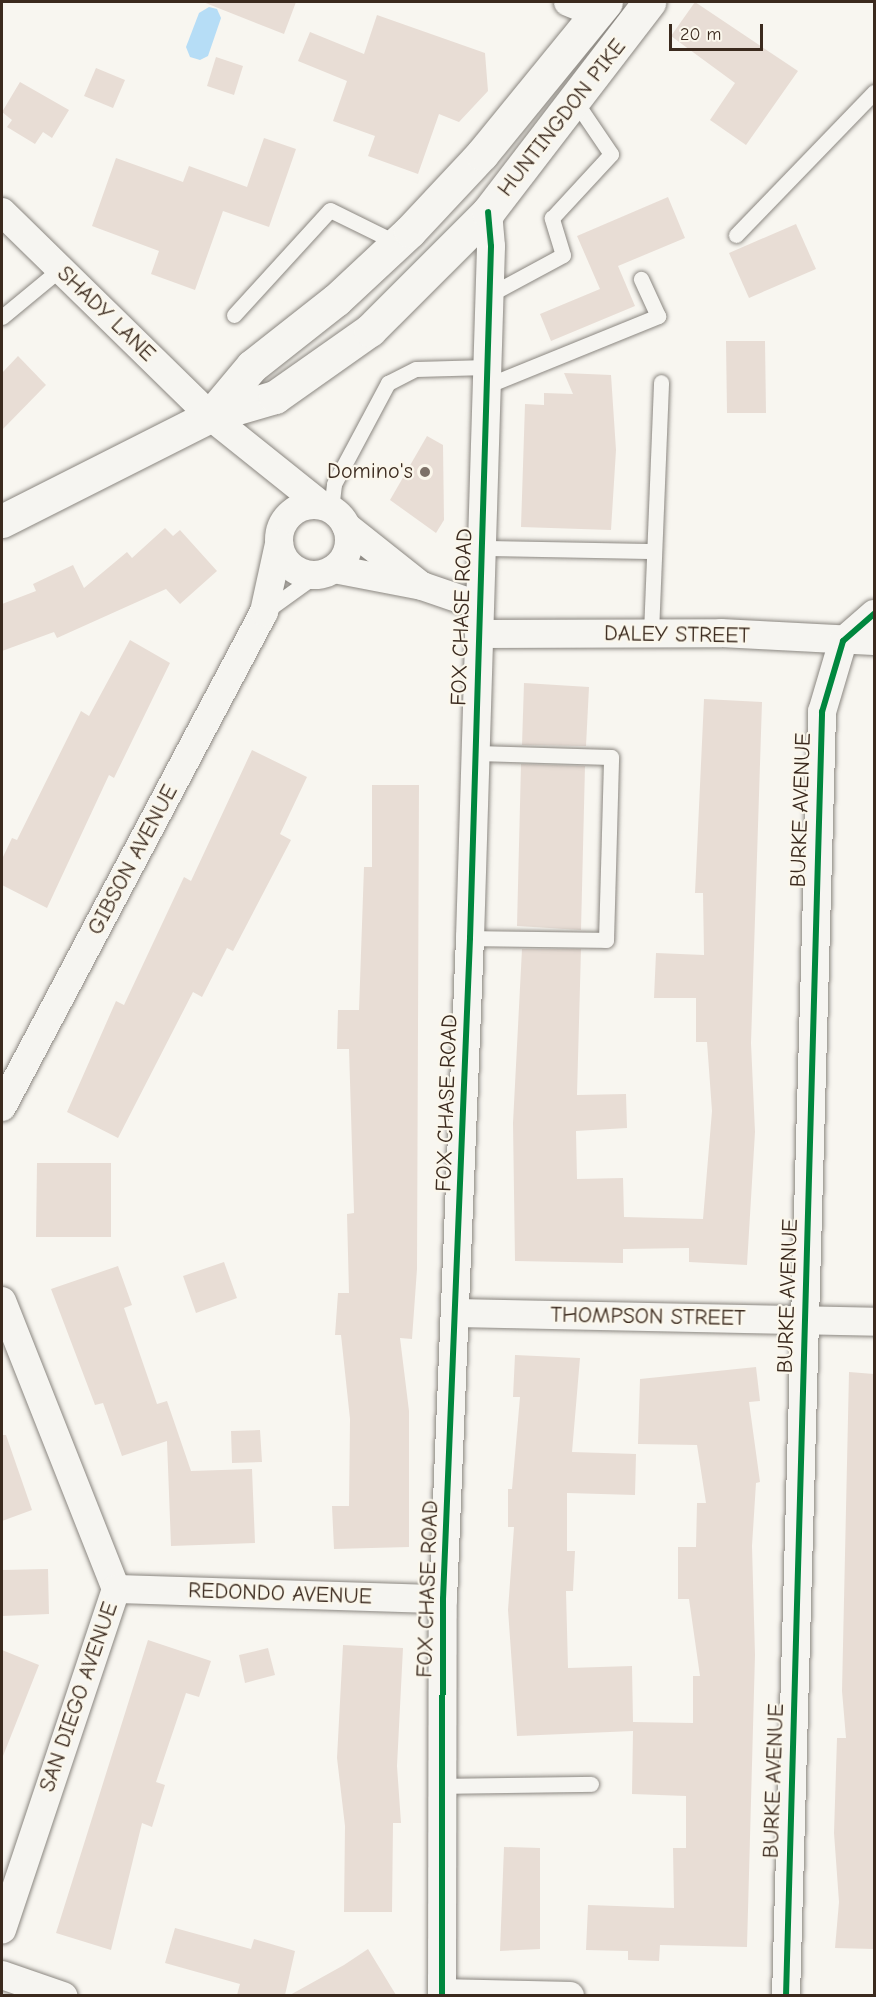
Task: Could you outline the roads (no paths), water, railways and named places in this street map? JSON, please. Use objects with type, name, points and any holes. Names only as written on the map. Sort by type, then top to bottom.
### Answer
[{"type":"main road","name":"HUNTINGDON PIKE","points":[[2,519],[210,416],[275,397],[313,373],[370,330],[488,212],[649,2]]},
{"type":"main road","name":"HUNTINGDON PIKE","points":[[210,416],[252,366],[336,300],[397,243],[482,154],[602,8]]},
{"type":"street","points":[[568,2],[602,8]]},
{"type":"street","name":"SHADY LANE","points":[[2,212],[210,416]]},
{"type":"street","name":"FOX CHASE ROAD","points":[[442,1994],[443,1599],[458,1313],[487,377],[488,212]]},
{"type":"street","points":[[210,416],[422,586]]},
{"type":"street","points":[[264,461],[289,565],[422,586]]},
{"type":"street","points":[[281,534],[300,508],[333,513]]},
{"type":"street","points":[[325,572],[348,550],[333,513]]},
{"type":"street","name":"GIBSON AVENUE","points":[[2,1107],[264,612],[281,534]]},
{"type":"street","name":"FOX CHASE ROAD","points":[[422,586],[480,606]]},
{"type":"street","points":[[843,641],[874,614]]},
{"type":"street","name":"DALEY STREET","points":[[479,634],[651,633],[874,641]]},
{"type":"street","name":"BURKE AVENUE","points":[[786,1995],[822,712],[843,641]]},
{"type":"street","name":"SAN DIEGO AVENUE","points":[[2,1301],[116,1589],[2,1929]]},
{"type":"street","name":"THOMPSON STREET","points":[[458,1313],[874,1322]]},
{"type":"street","name":"REDONDO AVENUE","points":[[116,1589],[443,1599]]},
{"type":"street","points":[[2,1976],[63,1995]]},
{"type":"street","points":[[442,1994],[570,1995]]},
{"type":"lane","points":[[736,235],[874,92]]},
{"type":"lane","points":[[489,295],[563,255],[552,218],[611,154],[575,101]]},
{"type":"lane","points":[[234,315],[330,210],[397,243]]},
{"type":"lane","points":[[2,317],[60,269]]},
{"type":"lane","points":[[333,513],[334,484],[388,383],[416,369],[487,377],[658,315],[641,279]]},
{"type":"lane","points":[[651,633],[661,382]]},
{"type":"lane","points":[[482,548],[654,551]]},
{"type":"lane","points":[[264,612],[325,572]]},
{"type":"lane","points":[[470,938],[606,940],[611,757],[476,753]]},
{"type":"lane","points":[[441,1786],[591,1784]]},
{"type":"water","points":[[209,7],[217,9],[221,18],[208,56],[200,60],[190,57],[186,47],[199,13]]},
{"type":"place","name":"Domino's","points":[[425,472]]}]
